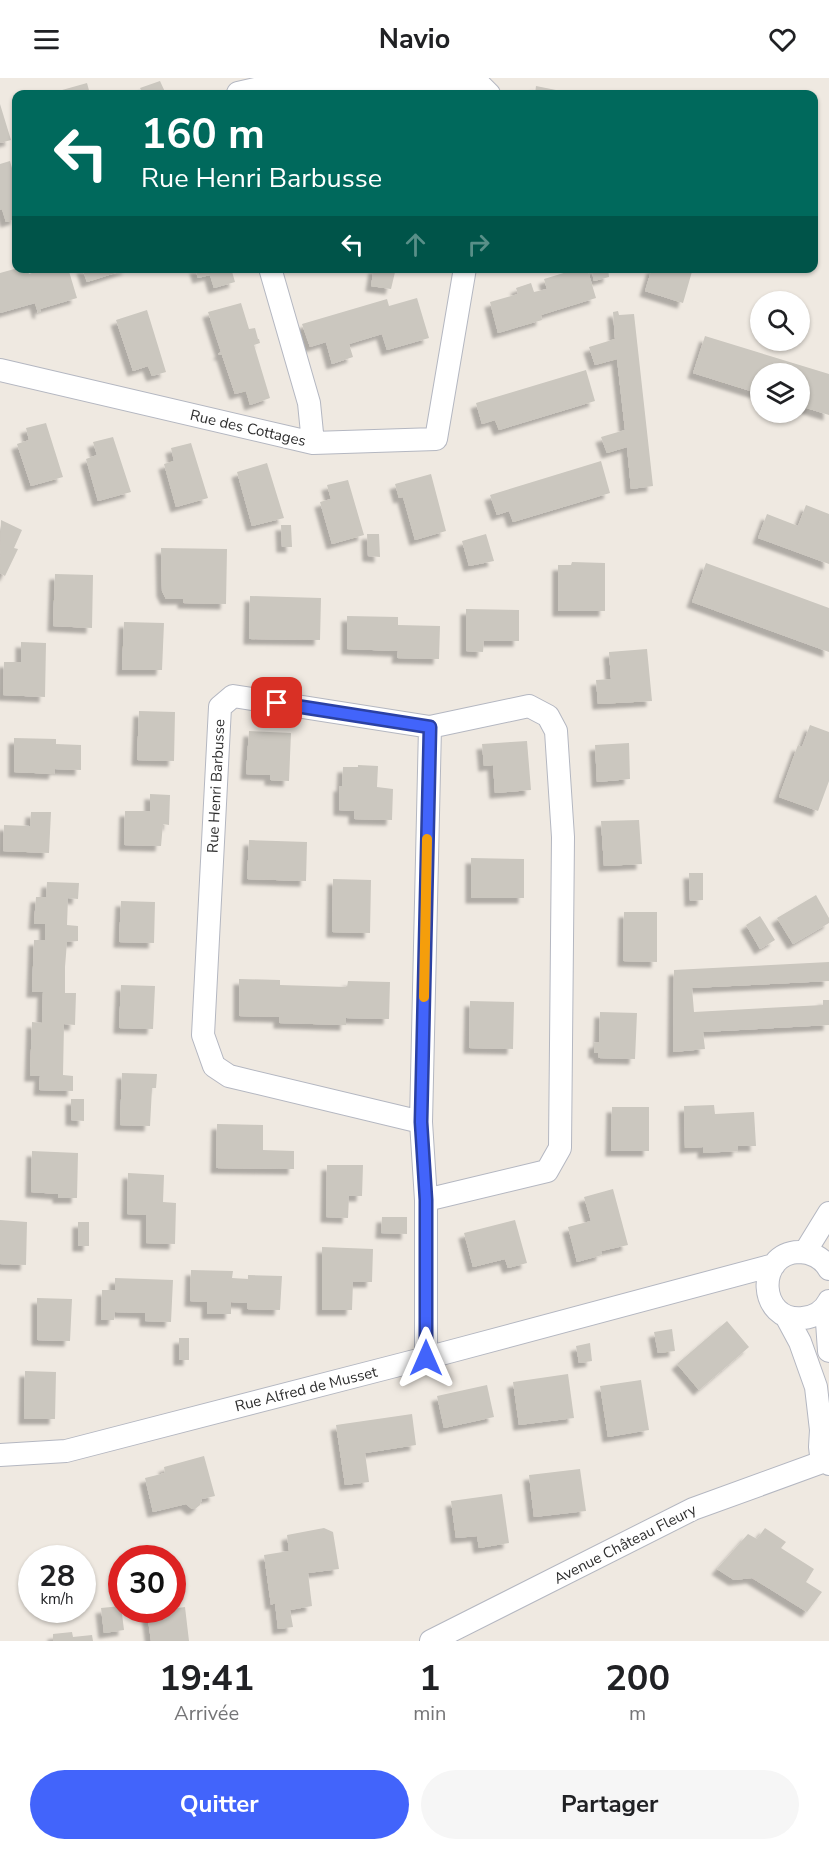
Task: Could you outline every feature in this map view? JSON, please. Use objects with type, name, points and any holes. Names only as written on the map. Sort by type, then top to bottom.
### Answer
[{"type":"street","points":[[236,88],[480,85],[485,90]]},
{"type":"street","points":[[271,273],[309,403],[312,443]]},
{"type":"street","name":"Rue des Cottages","points":[[0,370],[312,443],[436,439],[464,273]]},
{"type":"street","name":"Rue Henri Barbusse","points":[[421,1122],[229,1076],[214,1066],[203,1035],[220,707],[233,696],[430,727],[529,706],[548,716],[556,731],[563,837],[560,1148],[547,1171],[426,1200]]},
{"type":"street","points":[[426,1358],[426,1200],[421,1122],[430,727]]},
{"type":"street","points":[[828,1268],[818,1257],[806,1252],[829,1213]]},
{"type":"street","points":[[828,1268],[829,1238]]},
{"type":"street","name":"Rue Alfred de Musset","points":[[0,1455],[66,1451],[774,1265],[783,1257],[794,1252],[806,1252]]},
{"type":"street","points":[[774,1265],[767,1280],[768,1296],[775,1308],[786,1316],[796,1319],[818,1314],[827,1304]]},
{"type":"street","name":"Rue Alfred de Musset","points":[[714,1280],[768,1296]]},
{"type":"street","points":[[827,1304],[829,1351]]},
{"type":"street","points":[[786,1316],[797,1335],[816,1386],[820,1447],[827,1463]]},
{"type":"street","name":"Avenue Château Fleury","points":[[431,1641],[693,1509],[774,1478],[827,1463]]},
{"type":"building","points":[[160,81],[164,90],[141,90],[140,88]]},
{"type":"building","points":[[87,83],[89,90],[62,90]]},
{"type":"building","points":[[536,86],[556,90],[536,90]]},
{"type":"building","points":[[0,104],[11,140],[0,143]]},
{"type":"building","points":[[10,161],[12,168],[12,220],[6,222],[2,209],[0,210],[0,164]]},
{"type":"building","points":[[12,270],[12,273],[29,274],[70,273],[77,298],[40,309],[41,313],[38,313],[35,303],[0,313],[0,273]]},
{"type":"building","points":[[84,273],[115,273],[87,282]]},
{"type":"building","points":[[196,273],[232,273],[235,282],[214,288],[210,275],[198,278]]},
{"type":"building","points":[[373,273],[395,273],[391,289],[371,286]]},
{"type":"building","points":[[564,273],[588,273],[596,298],[541,315],[542,320],[498,333],[490,302],[518,294],[516,288],[531,283],[534,292],[547,289],[544,279]]},
{"type":"building","points":[[592,273],[609,273],[609,277],[594,281]]},
{"type":"building","points":[[650,273],[692,273],[683,303],[645,291]]},
{"type":"building","points":[[417,298],[429,338],[387,350],[382,334],[349,344],[353,357],[332,364],[326,342],[310,347],[302,324],[387,299],[389,306]]},
{"type":"building","points":[[241,303],[249,329],[255,328],[259,339],[260,343],[254,345],[270,398],[250,405],[246,391],[235,394],[222,355],[218,354],[221,352],[208,312]]},
{"type":"building","points":[[147,310],[166,372],[152,376],[148,366],[133,371],[116,320]]},
{"type":"building","points":[[618,311],[619,315],[634,314],[653,486],[631,489],[627,447],[607,453],[601,437],[625,430],[617,359],[595,365],[589,347],[615,339],[613,312]]},
{"type":"building","points":[[705,336],[793,363],[750,363],[750,391],[693,373]]},
{"type":"building","points":[[810,368],[829,374],[829,415],[810,409]]},
{"type":"building","points":[[586,370],[595,401],[499,430],[495,420],[482,424],[476,403]]},
{"type":"building","points":[[46,423],[63,477],[31,486],[17,444],[29,440],[26,428]]},
{"type":"building","points":[[113,437],[131,492],[98,501],[86,459],[97,455],[93,442]]},
{"type":"building","points":[[191,443],[208,498],[176,507],[164,464],[174,461],[171,448]]},
{"type":"building","points":[[601,461],[610,493],[513,522],[509,511],[497,515],[490,495]]},
{"type":"building","points":[[267,463],[284,518],[252,526],[237,472]]},
{"type":"building","points":[[431,474],[446,531],[415,540],[403,497],[399,498],[395,484]]},
{"type":"building","points":[[348,480],[364,535],[332,544],[320,502],[331,499],[327,485]]},
{"type":"building","points":[[806,505],[829,514],[829,564],[758,538],[767,514],[798,526]]},
{"type":"building","points":[[1,520],[22,530],[14,548],[18,549],[5,576],[0,573]]},
{"type":"building","points":[[281,525],[291,525],[292,547],[282,547]]},
{"type":"building","points":[[367,534],[379,534],[380,557],[368,556]]},
{"type":"building","points":[[486,534],[494,561],[469,566],[462,541]]},
{"type":"building","points":[[161,548],[227,549],[226,604],[183,603],[183,599],[166,599],[162,591]]},
{"type":"building","points":[[572,562],[605,563],[605,611],[558,611],[558,565],[571,565]]},
{"type":"building","points":[[706,563],[829,608],[829,652],[692,602]]},
{"type":"building","points":[[55,574],[93,575],[92,628],[53,626]]},
{"type":"building","points":[[250,596],[321,598],[320,640],[249,639]]},
{"type":"building","points":[[466,609],[519,610],[519,641],[484,641],[483,652],[466,651]]},
{"type":"building","points":[[347,616],[398,617],[398,625],[440,626],[439,659],[397,658],[398,651],[347,649]]},
{"type":"building","points":[[124,622],[164,623],[162,670],[122,670]]},
{"type":"building","points":[[21,642],[46,643],[45,697],[3,695],[4,662],[21,662]]},
{"type":"building","points":[[647,649],[652,701],[598,704],[596,680],[611,679],[609,652]]},
{"type":"building","points":[[139,711],[175,712],[174,761],[137,760]]},
{"type":"building","points":[[810,725],[829,732],[829,781],[818,811],[779,797],[798,745],[802,747]]},
{"type":"building","points":[[249,731],[291,733],[289,781],[270,780],[270,775],[246,774]]},
{"type":"building","points":[[14,738],[56,739],[56,744],[81,745],[81,770],[55,769],[54,774],[14,772]]},
{"type":"building","points":[[527,741],[531,790],[495,793],[493,765],[484,766],[482,744]]},
{"type":"building","points":[[629,743],[630,779],[597,782],[595,745]]},
{"type":"building","points":[[358,765],[378,766],[377,787],[393,789],[392,820],[354,819],[354,811],[339,810],[339,786],[342,786],[343,767],[358,767]]},
{"type":"building","points":[[150,794],[170,795],[169,825],[163,824],[161,846],[124,845],[125,811],[150,811]]},
{"type":"building","points":[[31,812],[51,812],[49,853],[3,851],[4,825],[30,826]]},
{"type":"building","points":[[639,820],[642,864],[604,866],[601,821]]},
{"type":"building","points":[[249,840],[307,842],[306,881],[247,879]]},
{"type":"building","points":[[471,858],[524,859],[524,898],[471,898]]},
{"type":"building","points":[[689,873],[703,873],[703,900],[690,901]]},
{"type":"building","points":[[333,879],[371,880],[370,933],[332,932]]},
{"type":"building","points":[[47,882],[79,883],[78,899],[68,898],[67,925],[78,926],[78,941],[67,942],[65,967],[65,993],[76,993],[75,1025],[64,1024],[63,1075],[73,1076],[73,1091],[39,1090],[40,1076],[30,1076],[32,1022],[42,1023],[43,992],[32,992],[34,940],[45,940],[45,924],[34,924],[36,897],[46,897]]},
{"type":"building","points":[[816,895],[829,918],[829,923],[793,944],[777,918]]},
{"type":"building","points":[[121,901],[155,902],[154,943],[119,942]]},
{"type":"building","points":[[624,912],[657,912],[657,962],[623,961]]},
{"type":"building","points":[[760,916],[775,940],[760,949],[746,925]]},
{"type":"building","points":[[829,962],[829,981],[692,988],[694,1012],[823,1005],[823,1000],[829,1000],[829,1025],[703,1032],[705,1049],[673,1052],[674,970]]},
{"type":"building","points":[[239,979],[280,980],[280,985],[347,987],[348,981],[390,982],[389,1019],[346,1018],[346,1025],[279,1023],[279,1017],[239,1016]]},
{"type":"building","points":[[121,985],[155,986],[153,1029],[119,1028]]},
{"type":"building","points":[[470,1001],[514,1002],[513,1049],[469,1048]]},
{"type":"building","points":[[600,1012],[637,1013],[635,1059],[599,1058],[598,1053],[594,1053],[594,1043],[599,1042]]},
{"type":"building","points":[[122,1073],[157,1074],[156,1088],[152,1088],[150,1126],[120,1125]]},
{"type":"building","points":[[71,1099],[84,1099],[84,1121],[71,1120]]},
{"type":"building","points":[[714,1105],[715,1114],[754,1112],[756,1146],[738,1146],[738,1151],[703,1153],[703,1147],[685,1148],[684,1106]]},
{"type":"building","points":[[612,1107],[649,1107],[649,1151],[611,1151]]},
{"type":"building","points":[[217,1124],[263,1125],[263,1150],[294,1151],[294,1169],[216,1168]]},
{"type":"building","points":[[32,1151],[78,1153],[77,1198],[58,1198],[58,1194],[31,1192]]},
{"type":"building","points":[[327,1165],[363,1165],[362,1196],[349,1196],[348,1218],[326,1217]]},
{"type":"building","points":[[128,1173],[164,1175],[163,1202],[176,1203],[175,1244],[146,1243],[146,1215],[127,1214]]},
{"type":"building","points":[[613,1189],[628,1245],[601,1251],[602,1255],[577,1262],[568,1227],[591,1221],[584,1197]]},
{"type":"building","points":[[382,1217],[407,1217],[407,1234],[381,1233]]},
{"type":"building","points":[[0,1220],[27,1222],[26,1265],[0,1264]]},
{"type":"building","points":[[515,1220],[527,1263],[508,1268],[505,1259],[473,1267],[464,1233]]},
{"type":"building","points":[[78,1222],[89,1222],[89,1246],[78,1246]]},
{"type":"building","points":[[322,1247],[373,1249],[372,1282],[353,1282],[352,1310],[322,1310]]},
{"type":"building","points":[[191,1270],[233,1271],[232,1278],[248,1279],[248,1275],[282,1276],[280,1310],[247,1309],[247,1303],[231,1302],[231,1314],[207,1314],[207,1302],[190,1301]]},
{"type":"building","points":[[115,1278],[173,1280],[171,1322],[145,1321],[145,1313],[115,1312],[114,1320],[101,1320],[102,1290],[115,1290]]},
{"type":"building","points":[[37,1298],[72,1299],[70,1341],[37,1340]]},
{"type":"building","points":[[727,1321],[749,1347],[699,1390],[677,1364]]},
{"type":"building","points":[[672,1329],[675,1351],[658,1353],[654,1332]]},
{"type":"building","points":[[179,1338],[189,1338],[189,1360],[179,1360]]},
{"type":"building","points":[[590,1343],[592,1361],[579,1363],[576,1346]]},
{"type":"building","points":[[25,1371],[56,1372],[55,1419],[24,1419]]},
{"type":"building","points":[[568,1374],[574,1418],[519,1425],[513,1382]]},
{"type":"building","points":[[641,1380],[649,1430],[608,1437],[600,1386]]},
{"type":"building","points":[[487,1385],[494,1417],[444,1428],[437,1396]]},
{"type":"building","points":[[412,1414],[416,1445],[365,1453],[369,1482],[345,1485],[336,1425]]},
{"type":"building","points":[[204,1456],[215,1496],[202,1499],[200,1505],[195,1509],[186,1504],[153,1512],[145,1478],[165,1473],[164,1467]]},
{"type":"building","points":[[580,1469],[586,1511],[534,1517],[529,1475]]},
{"type":"building","points":[[502,1494],[509,1543],[479,1548],[477,1536],[456,1538],[451,1501]]},
{"type":"building","points":[[324,1528],[333,1532],[339,1569],[308,1573],[312,1606],[290,1610],[293,1627],[278,1629],[275,1603],[271,1605],[264,1555],[289,1551],[287,1535]]},
{"type":"building","points":[[765,1528],[786,1542],[781,1548],[814,1569],[806,1582],[822,1592],[807,1612],[752,1578],[734,1580],[717,1569],[748,1534],[757,1539]]},
{"type":"building","points":[[108,1607],[108,1623],[123,1623],[124,1630],[104,1633],[101,1608]]},
{"type":"building","points":[[186,1616],[189,1641],[151,1641],[149,1623],[186,1623]]},
{"type":"building","points":[[72,1632],[73,1637],[92,1635],[93,1641],[53,1641],[53,1634]]},
{"type":"slow traffic","points":[[424,997],[427,839]]},
{"type":"route","points":[[277,703],[430,727],[421,1122],[426,1200],[426,1358]]}]
